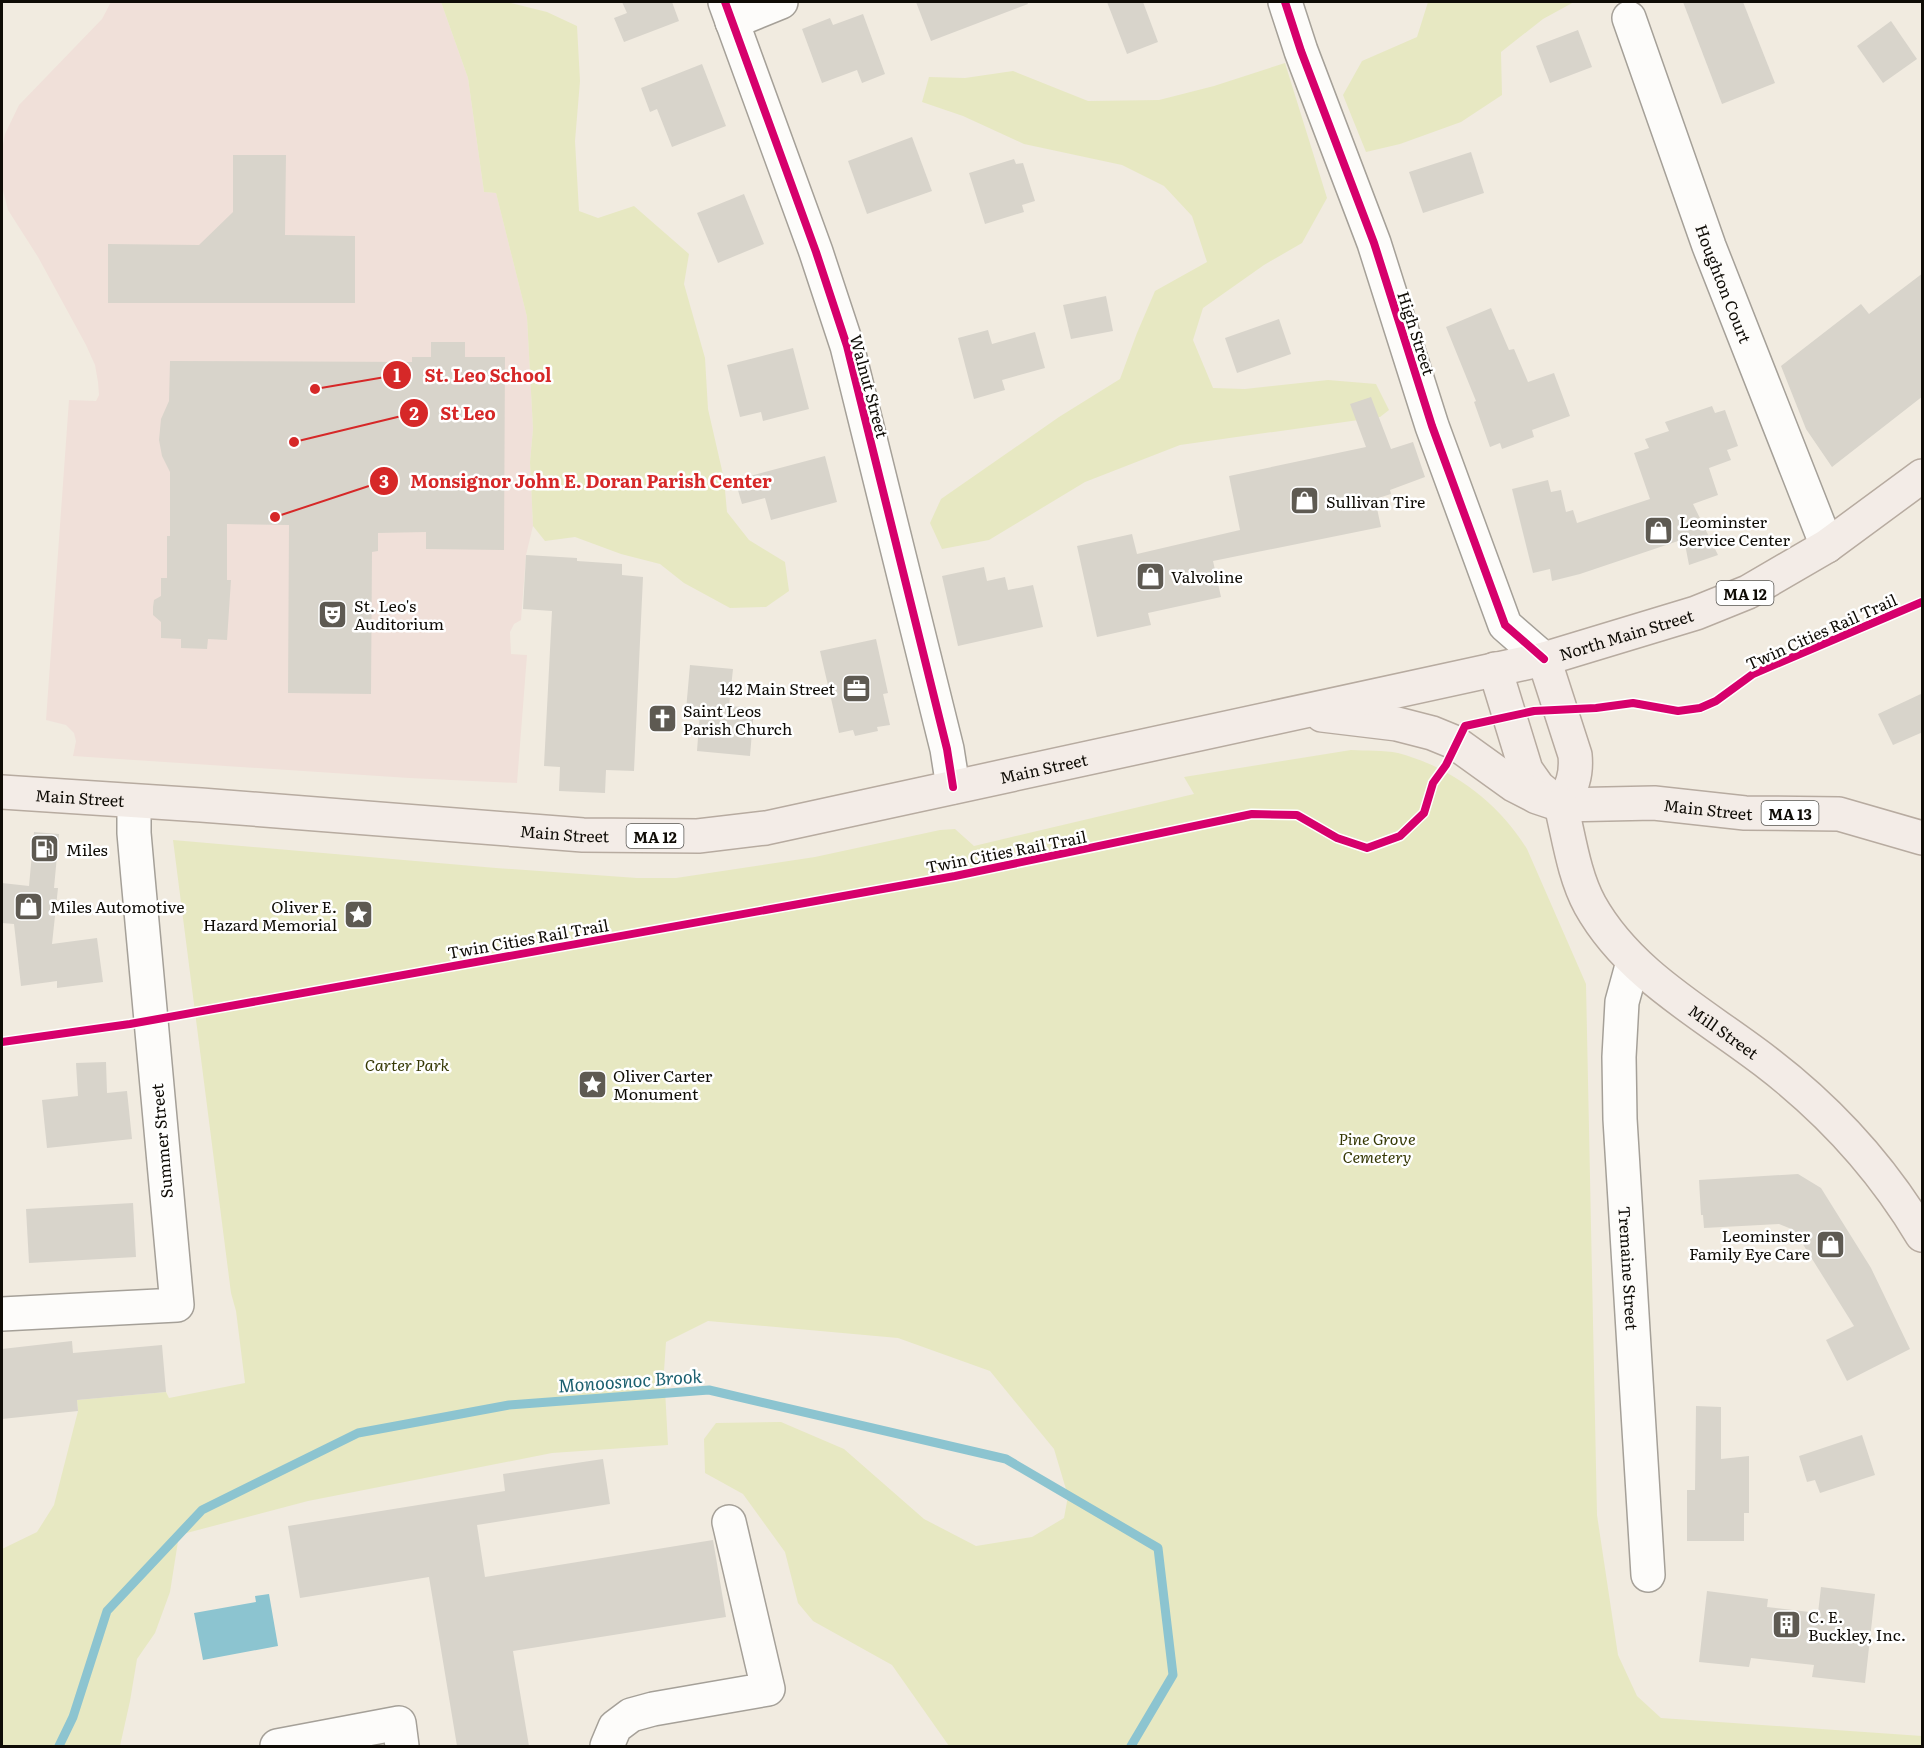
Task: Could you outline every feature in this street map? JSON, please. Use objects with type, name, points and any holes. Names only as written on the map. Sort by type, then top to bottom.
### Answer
[{"type":"main road","name":"North Main Street","points":[[1297,712],[1544,659],[1696,613],[1748,592],[1827,546],[1923,476]]},
{"type":"main road","points":[[1544,659],[1575,755],[1574,781],[1561,805]]},
{"type":"main road","points":[[1495,669],[1526,770],[1538,788],[1561,805]]},
{"type":"main road","name":"Main Street","points":[[2,792],[583,835],[698,836],[766,828],[1297,712]]},
{"type":"main road","points":[[1297,712],[1397,724],[1432,733],[1454,742],[1514,785],[1537,797],[1561,805]]},
{"type":"main road","name":"Main Street","points":[[1561,805],[1654,803],[1744,813],[1839,814],[1923,838]]},
{"type":"main road","name":"Mill Street","points":[[1561,805],[1573,856],[1590,904],[1610,935],[1633,962],[1670,992],[1766,1061],[1809,1098],[1855,1144],[1900,1199],[1923,1235]]},
{"type":"street","points":[[729,12],[781,2]]},
{"type":"street","name":"High Street","points":[[1285,2],[1301,51],[1374,243],[1432,426],[1505,625],[1544,659]]},
{"type":"street","name":"Walnut Street","points":[[729,12],[848,346],[947,749],[953,787]]},
{"type":"street","name":"Houghton Court","points":[[1629,18],[1709,246],[1827,546]]},
{"type":"street","points":[[1495,669],[1505,625]]},
{"type":"street","name":"Summer Street","points":[[2,1314],[177,1305],[134,833],[134,802]]},
{"type":"street","name":"Tremaine Street","points":[[1633,962],[1623,1002],[1619,1057],[1620,1119],[1647,1575]]},
{"type":"street","points":[[607,1746],[615,1727],[631,1714],[768,1689],[729,1522]]},
{"type":"street","points":[[277,1746],[399,1723],[402,1746]]},
{"type":"shaded area","points":[[111,2],[441,2],[468,78],[484,192],[496,193],[527,317],[533,429],[530,462],[533,526],[526,555],[521,620],[514,624],[510,632],[511,654],[527,655],[517,783],[73,756],[76,741],[74,733],[66,725],[46,720],[69,400],[96,401],[99,395],[98,382],[95,365],[86,345],[38,257],[8,210],[2,186],[2,150],[5,134],[19,105],[102,19]]},
{"type":"green space","points":[[441,2],[507,2],[547,12],[577,26],[580,81],[575,141],[579,211],[598,218],[634,206],[689,254],[684,284],[705,358],[708,409],[724,479],[727,512],[749,540],[785,562],[789,591],[766,607],[730,608],[684,583],[660,564],[621,554],[575,537],[545,541],[533,526],[530,462],[533,429],[527,317],[496,193],[484,192],[468,78]]},
{"type":"green space","points":[[1428,2],[1574,2],[1543,19],[1501,52],[1502,95],[1461,122],[1400,144],[1366,152],[1343,95],[1362,61],[1417,37]]},
{"type":"green space","points":[[1285,63],[1327,198],[1302,243],[1264,265],[1203,308],[1193,340],[1213,388],[1245,389],[1328,380],[1376,384],[1389,410],[1380,417],[1180,445],[1085,482],[989,540],[942,549],[930,523],[941,499],[1059,417],[1120,379],[1155,291],[1207,262],[1192,216],[1164,186],[1122,165],[1024,144],[963,116],[922,102],[929,77],[965,78],[1013,71],[1088,101],[1159,100],[1214,86]]},
{"type":"green space","points":[[1351,750],[1398,753],[1418,759],[1472,789],[1502,816],[1527,849],[1586,984],[1597,1515],[1618,1655],[1637,1696],[1661,1718],[1922,1736],[1922,1746],[949,1746],[892,1665],[813,1621],[798,1603],[785,1552],[743,1494],[705,1473],[704,1439],[716,1423],[781,1422],[844,1449],[924,1519],[976,1546],[1032,1537],[1064,1518],[1068,1496],[1054,1449],[990,1371],[898,1338],[708,1321],[666,1342],[664,1371],[668,1445],[552,1453],[308,1501],[179,1535],[170,1592],[155,1633],[137,1659],[120,1746],[2,1746],[2,1549],[37,1532],[54,1505],[78,1411],[77,1400],[166,1392],[169,1398],[245,1383],[236,1311],[231,1293],[173,840],[496,868],[637,878],[676,878],[815,857],[940,830],[955,829],[974,846],[1194,794],[1184,777]]},
{"type":"water","points":[[269,1594],[278,1646],[203,1660],[194,1613],[256,1602],[255,1596]]},
{"type":"building","points":[[622,2],[672,2],[679,21],[624,42],[614,18],[627,13]]},
{"type":"building","points":[[916,2],[1027,2],[1028,4],[931,41]]},
{"type":"building","points":[[1107,2],[1143,2],[1158,42],[1127,54]]},
{"type":"building","points":[[1683,2],[1743,2],[1775,83],[1722,104]]},
{"type":"building","points":[[863,14],[885,74],[862,83],[857,70],[822,83],[802,29],[830,18],[833,25]]},
{"type":"building","points":[[1891,21],[1917,59],[1883,83],[1857,46]]},
{"type":"building","points":[[1578,30],[1592,67],[1550,83],[1536,46]]},
{"type":"building","points":[[702,64],[726,126],[672,147],[657,109],[650,112],[641,88]]},
{"type":"building","points":[[912,137],[932,191],[867,214],[848,161]]},
{"type":"building","points":[[1471,152],[1484,193],[1423,213],[1409,172]]},
{"type":"building","points":[[233,155],[286,155],[285,235],[355,236],[355,303],[108,303],[108,244],[199,245],[233,212]]},
{"type":"building","points":[[1014,159],[1016,164],[1023,163],[1035,201],[1022,205],[1024,212],[985,224],[969,173]]},
{"type":"building","points":[[744,194],[764,244],[718,263],[697,213]]},
{"type":"building","points":[[1923,273],[1923,396],[1832,467],[1806,429],[1781,366],[1861,304],[1869,314]]},
{"type":"building","points":[[1106,296],[1113,331],[1071,339],[1063,305]]},
{"type":"building","points":[[1491,308],[1509,350],[1514,349],[1528,382],[1554,373],[1570,416],[1532,430],[1534,437],[1502,449],[1500,443],[1490,447],[1474,402],[1476,401],[1446,327]]},
{"type":"building","points":[[1279,319],[1291,354],[1237,373],[1225,338]]},
{"type":"building","points":[[988,330],[992,344],[1035,332],[1045,368],[1002,380],[1005,390],[974,399],[958,338]]},
{"type":"building","points":[[431,342],[465,342],[465,357],[505,357],[504,550],[426,549],[426,532],[378,533],[378,551],[372,552],[371,694],[288,693],[289,525],[227,524],[227,580],[231,580],[227,640],[208,639],[207,649],[181,648],[181,639],[161,638],[161,622],[153,615],[153,607],[154,600],[161,596],[161,578],[167,578],[167,536],[170,536],[170,472],[162,456],[159,440],[161,419],[169,401],[170,361],[412,362],[412,357],[431,357]]},
{"type":"building","points":[[793,348],[809,409],[763,421],[761,412],[740,417],[727,365]]},
{"type":"building","points":[[1371,397],[1391,449],[1413,442],[1425,477],[1390,490],[1391,494],[1375,499],[1381,527],[1213,561],[1221,597],[1148,613],[1151,625],[1097,637],[1077,546],[1132,534],[1137,554],[1240,530],[1229,476],[1366,447],[1350,404]]},
{"type":"building","points":[[1712,406],[1715,413],[1725,410],[1738,446],[1727,450],[1731,460],[1709,468],[1718,495],[1693,504],[1718,555],[1689,565],[1684,539],[1580,574],[1552,581],[1550,569],[1533,573],[1512,489],[1548,480],[1551,492],[1561,490],[1566,512],[1573,510],[1577,523],[1650,499],[1634,453],[1649,448],[1645,439],[1669,431],[1665,422]]},
{"type":"building","points":[[825,456],[837,502],[771,520],[765,498],[742,504],[735,480]]},
{"type":"building","points":[[526,555],[622,564],[622,575],[643,577],[634,771],[606,770],[605,793],[559,791],[560,767],[544,766],[552,611],[523,609]]},
{"type":"building","points":[[984,567],[987,581],[1005,577],[1008,590],[1033,585],[1043,627],[958,646],[942,576]]},
{"type":"building","name":"142 Main Street","points":[[876,639],[888,693],[883,694],[890,725],[877,727],[878,731],[855,736],[853,730],[839,733],[820,651]]},
{"type":"building","points":[[690,665],[733,669],[729,706],[754,708],[750,756],[697,751],[700,711],[686,710]]},
{"type":"building","points":[[1923,693],[1923,732],[1893,745],[1878,714]]},
{"type":"building","points":[[34,832],[59,834],[54,888],[58,888],[52,944],[97,938],[103,982],[57,988],[57,981],[21,986],[14,924],[2,923],[2,883],[29,886]]},
{"type":"building","points":[[106,1062],[107,1093],[127,1091],[132,1139],[47,1148],[42,1100],[78,1096],[76,1063]]},
{"type":"building","points":[[1798,1174],[1821,1188],[1871,1268],[1910,1349],[1847,1381],[1826,1340],[1854,1326],[1794,1230],[1779,1224],[1704,1228],[1699,1180]]},
{"type":"building","points":[[133,1203],[136,1257],[29,1263],[26,1209]]},
{"type":"building","points":[[72,1341],[73,1353],[162,1345],[166,1392],[77,1400],[78,1411],[2,1419],[2,1349]]},
{"type":"building","points":[[1696,1406],[1721,1407],[1721,1459],[1749,1456],[1749,1513],[1744,1513],[1744,1541],[1687,1541],[1687,1490],[1695,1490]]},
{"type":"building","points":[[1862,1435],[1875,1475],[1820,1493],[1815,1480],[1807,1482],[1799,1456]]},
{"type":"building","points":[[603,1459],[610,1504],[477,1525],[485,1577],[713,1540],[726,1617],[513,1651],[529,1746],[457,1746],[429,1577],[300,1598],[288,1526],[505,1491],[503,1474]]},
{"type":"building","name":"C. E. Buckley, Inc.","points":[[1821,1587],[1875,1594],[1865,1683],[1812,1677],[1814,1665],[1751,1658],[1749,1667],[1699,1662],[1707,1591],[1768,1599],[1767,1607],[1818,1613]]},
{"type":"waterway","name":"Monoosnoc Brook","points":[[59,1746],[73,1717],[107,1611],[202,1510],[358,1433],[509,1405],[709,1390],[1006,1459],[1158,1548],[1173,1675],[1131,1746]]},
{"type":"cycle path","points":[[725,2],[816,252],[847,346],[947,749],[953,787]]},
{"type":"cycle path","points":[[1285,2],[1301,51],[1374,243],[1432,426],[1505,625],[1544,659]]},
{"type":"cycle path","name":"Twin Cities Rail Trail","points":[[2,1042],[130,1024],[955,876],[1252,814],[1297,815],[1337,838],[1367,848],[1400,836],[1424,813],[1433,783],[1446,765],[1465,726],[1534,711],[1596,708],[1633,703],[1678,711],[1700,708],[1716,701],[1753,674],[1922,602]]},
{"type":"place","name":"St. Leo School","points":[[315,389]]},
{"type":"place","name":"St Leo","points":[[294,442]]},
{"type":"place","name":"Sullivan Tire","points":[[1305,501]]},
{"type":"place","name":"Monsignor John E. Doran Parish Center","points":[[275,517]]},
{"type":"place","name":"Leominster Service Center","points":[[1658,530]]},
{"type":"place","name":"Valvoline","points":[[1150,576]]},
{"type":"place","name":"St. Leo's Auditorium","points":[[333,614]]},
{"type":"place","name":"142 Main Street","points":[[856,688]]},
{"type":"place","name":"Saint Leos Parish Church","points":[[662,719]]},
{"type":"place","name":"Miles","points":[[45,849]]},
{"type":"place","name":"Miles Automotive","points":[[29,906]]},
{"type":"place","name":"Oliver E. Hazard Memorial","points":[[358,915]]},
{"type":"place","name":"Oliver Carter Monument","points":[[592,1084]]},
{"type":"place","name":"Leominster Family Eye Care","points":[[1831,1244]]},
{"type":"place","name":"C. E. Buckley, Inc.","points":[[1787,1625]]},
{"type":"park label","name":"Carter Park","points":[[407,1064]]},
{"type":"park label","name":"Pine Grove Cemetery","points":[[1377,1147]]}]
